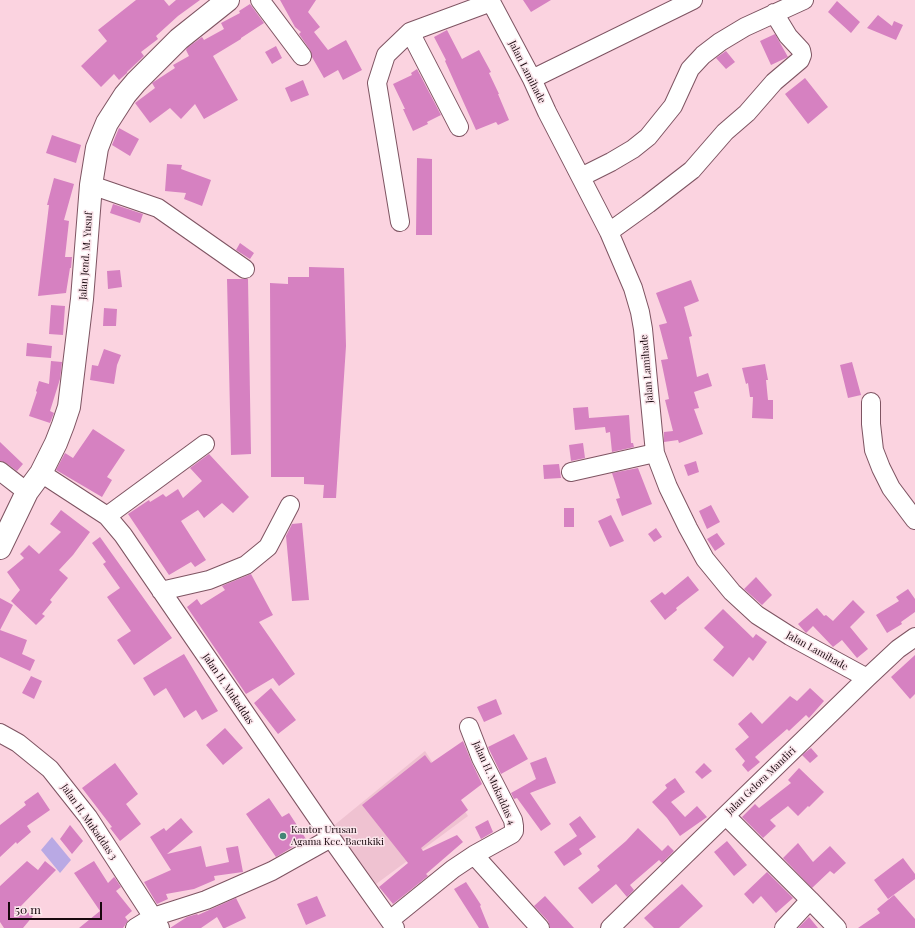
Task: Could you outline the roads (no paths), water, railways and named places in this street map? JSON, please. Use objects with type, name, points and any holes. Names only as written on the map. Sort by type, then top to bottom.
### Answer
[{"type":"highway","name":"Jalan Jend. M. Yusuf","points":[[3,536],[27,492],[41,473],[64,425],[69,407],[82,299],[91,185],[96,154],[107,123],[125,95],[136,82],[174,44],[228,0]]},
{"type":"street","points":[[260,0],[302,56]]},
{"type":"street","points":[[532,79],[692,0]]},
{"type":"street","points":[[581,177],[633,149],[648,137],[673,106],[690,69],[720,42],[745,27],[804,0]]},
{"type":"street","points":[[400,222],[377,83],[386,55],[410,32],[491,1]]},
{"type":"street","name":"Jalan Lamihade","points":[[491,1],[581,177],[633,288],[640,312],[646,352],[655,453],[668,487],[705,559],[732,592],[757,614],[790,636],[867,678]]},
{"type":"street","points":[[608,232],[648,204],[692,170],[725,132],[747,113],[774,82],[800,60],[802,55],[801,50],[788,36],[774,13]]},
{"type":"street","points":[[410,32],[459,127]]},
{"type":"street","points":[[91,185],[158,208],[245,269]]},
{"type":"street","points":[[871,402],[871,424],[874,450],[891,488],[915,520]]},
{"type":"street","points":[[107,516],[205,444]]},
{"type":"street","points":[[571,472],[655,453]]},
{"type":"street","points":[[0,471],[27,492]]},
{"type":"street","name":"Jalan H. Mukaddas","points":[[41,473],[107,516],[131,547],[331,838],[392,924]]},
{"type":"street","points":[[161,591],[209,580],[246,565],[268,547],[290,505]]},
{"type":"street","name":"Jalan Gelora Mandiri","points":[[610,928],[867,678],[898,649],[915,637]]},
{"type":"street","name":"Jalan H. Mukaddas 4","points":[[392,924],[452,868],[512,834],[514,826],[513,820],[481,758],[469,727]]},
{"type":"street","name":"Jalan H. Mukaddas 3","points":[[0,733],[18,743],[55,774],[88,817],[156,923]]},
{"type":"street","points":[[726,816],[837,928]]},
{"type":"street","points":[[135,928],[156,923],[266,874],[331,838]]},
{"type":"street","points":[[474,855],[540,928]]},
{"type":"street","points":[[784,928],[810,900]]},
{"type":"place","name":"Kantor Urusan Agama Kec. Bacukiki","points":[[283,836]]}]
